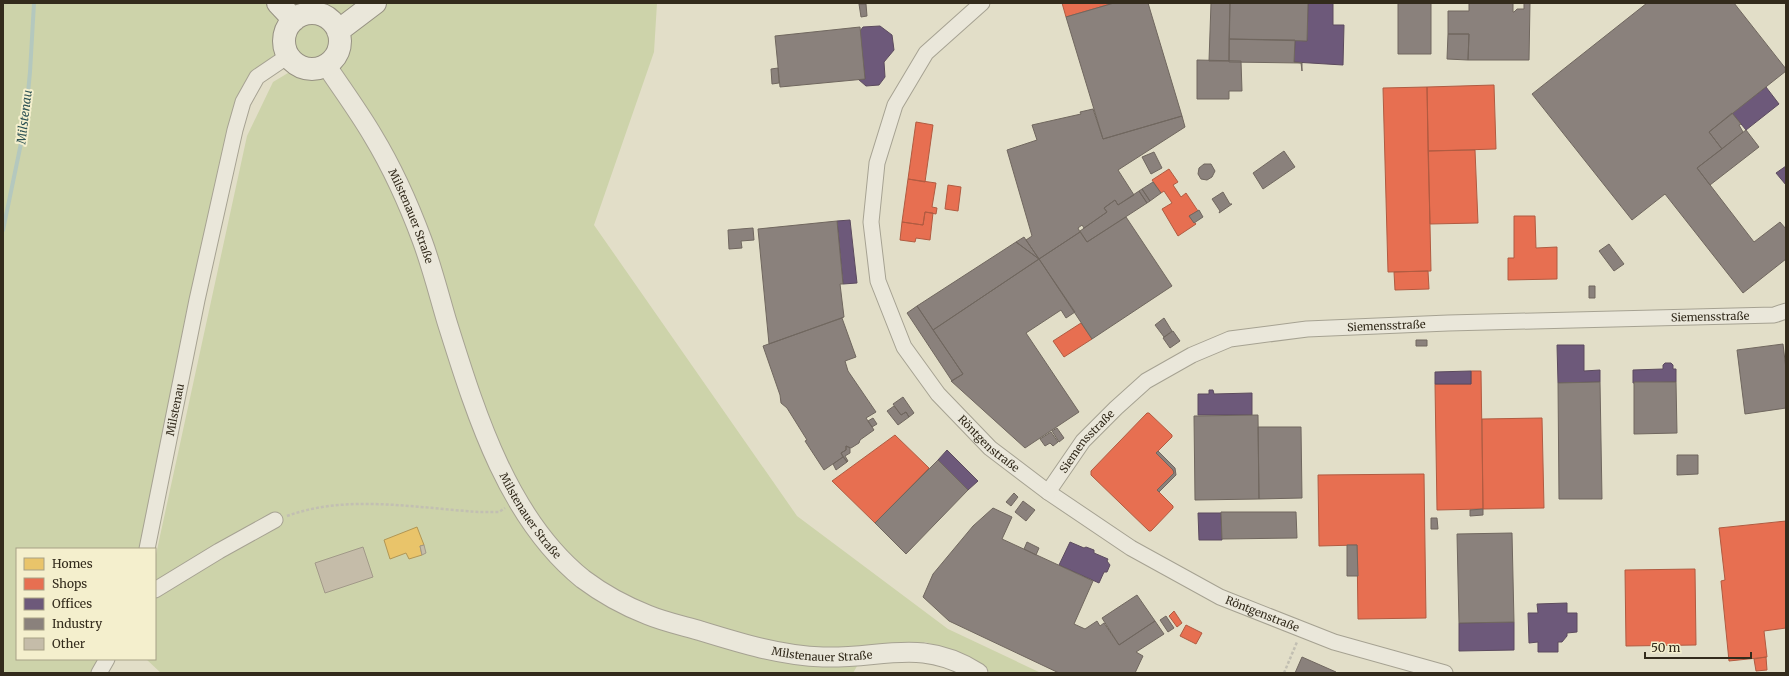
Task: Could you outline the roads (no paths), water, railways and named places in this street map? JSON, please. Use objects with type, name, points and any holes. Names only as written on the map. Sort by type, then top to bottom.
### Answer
[{"type":"main road","points":[[278,3],[294,20]]},
{"type":"main road","points":[[338,31],[375,3]]},
{"type":"main road","points":[[309,13],[320,14],[329,19],[338,31],[340,42],[334,59],[326,66],[317,69],[308,69],[299,66],[288,56],[284,47],[284,37],[287,28],[294,20],[309,13]]},
{"type":"street","name":"Röntgenstraße","points":[[982,3],[926,53],[895,105],[877,163],[871,222],[878,281],[904,347],[938,394],[990,448],[1048,492],[1132,548],[1220,597],[1334,642],[1445,673]]},
{"type":"street","name":"Milstenau","points":[[147,548],[197,300],[235,130],[244,102],[257,77],[288,56]]},
{"type":"street","name":"Milstenauer Straße","points":[[326,66],[374,137],[404,196],[423,242],[458,357],[497,461],[532,522],[565,562],[583,579],[627,606],[652,616],[732,641],[788,653],[823,657],[914,651],[930,653],[945,656],[978,673]]},
{"type":"street","name":"Siemensstraße","points":[[1048,492],[1083,442],[1116,408],[1146,381],[1192,355],[1230,339],[1307,329],[1448,323],[1774,315],[1786,311]]},
{"type":"street","points":[[156,589],[225,547],[275,520]]},
{"type":"street","points":[[99,673],[106,660]]},
{"type":"waterway","name":"Milstenau","points":[[3,230],[25,124],[34,3]]}]
